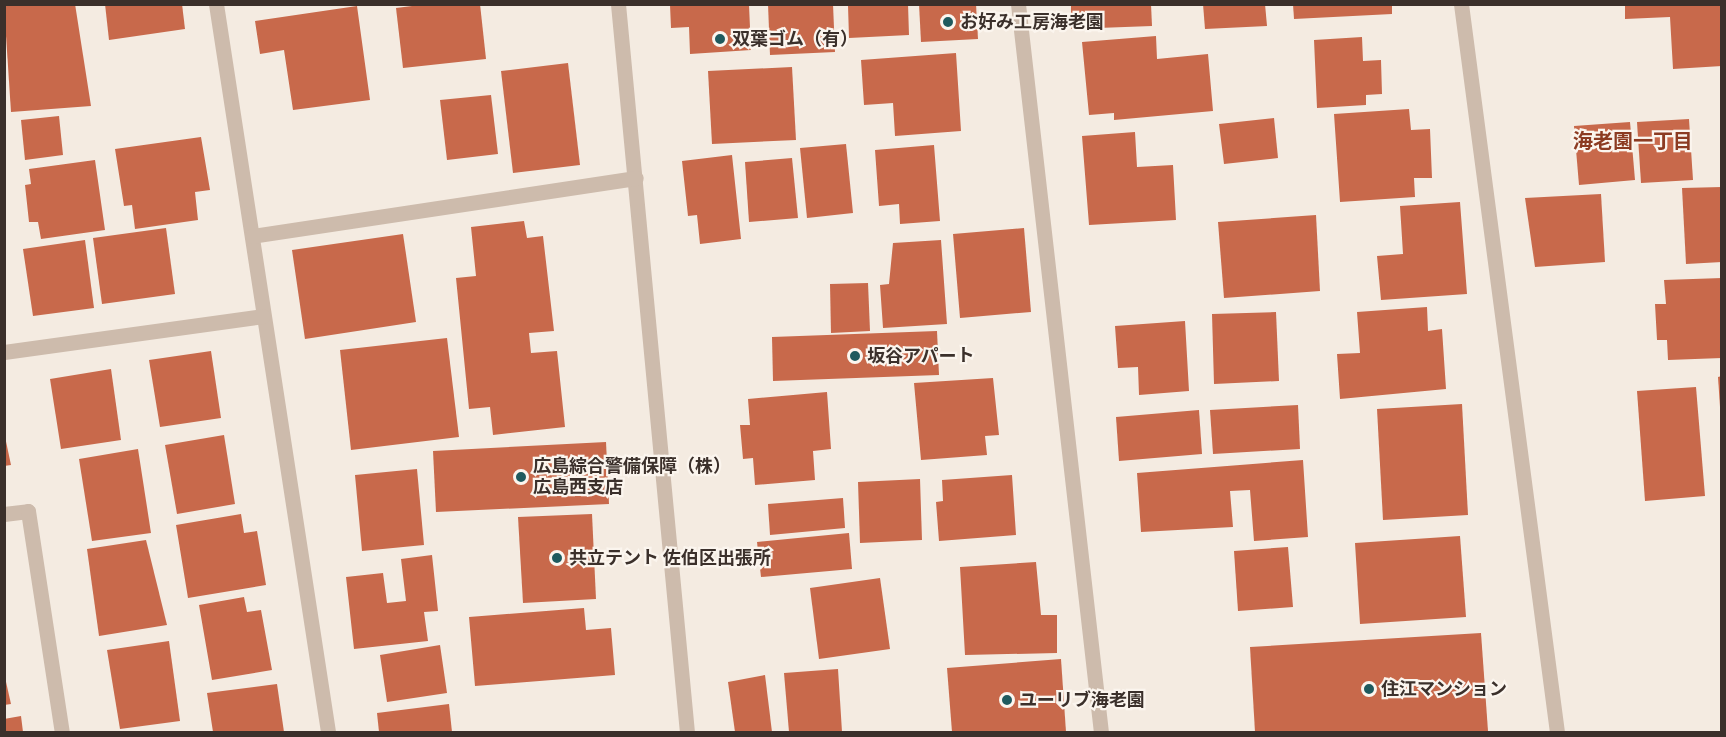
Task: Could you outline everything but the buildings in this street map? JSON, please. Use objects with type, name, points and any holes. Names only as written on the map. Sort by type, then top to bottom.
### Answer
[{"type":"street","points":[[216,4],[328,732]]},
{"type":"street","points":[[618,4],[687,732]]},
{"type":"street","points":[[1017,4],[1101,732]]},
{"type":"street","points":[[1461,4],[1557,732]]},
{"type":"street","points":[[252,236],[636,178]]},
{"type":"street","points":[[4,352],[264,316]]},
{"type":"street","points":[[4,514],[28,511],[62,732]]},
{"type":"place","name":"お好み工房海老園","points":[[948,22]]},
{"type":"place","name":"双葉ゴム（有）","points":[[720,39]]},
{"type":"place","name":"坂谷アパート","points":[[855,356]]},
{"type":"place","name":"広島綜合警備保障（株） 広島西支店","points":[[521,477]]},
{"type":"place","name":"共立テント 佐伯区出張所","points":[[557,558]]},
{"type":"place","name":"住江マンション","points":[[1369,689]]},
{"type":"place","name":"ユーリブ海老園","points":[[1007,700]]},
{"type":"district","name":"海老園一丁目","points":[[1633,141]]}]
